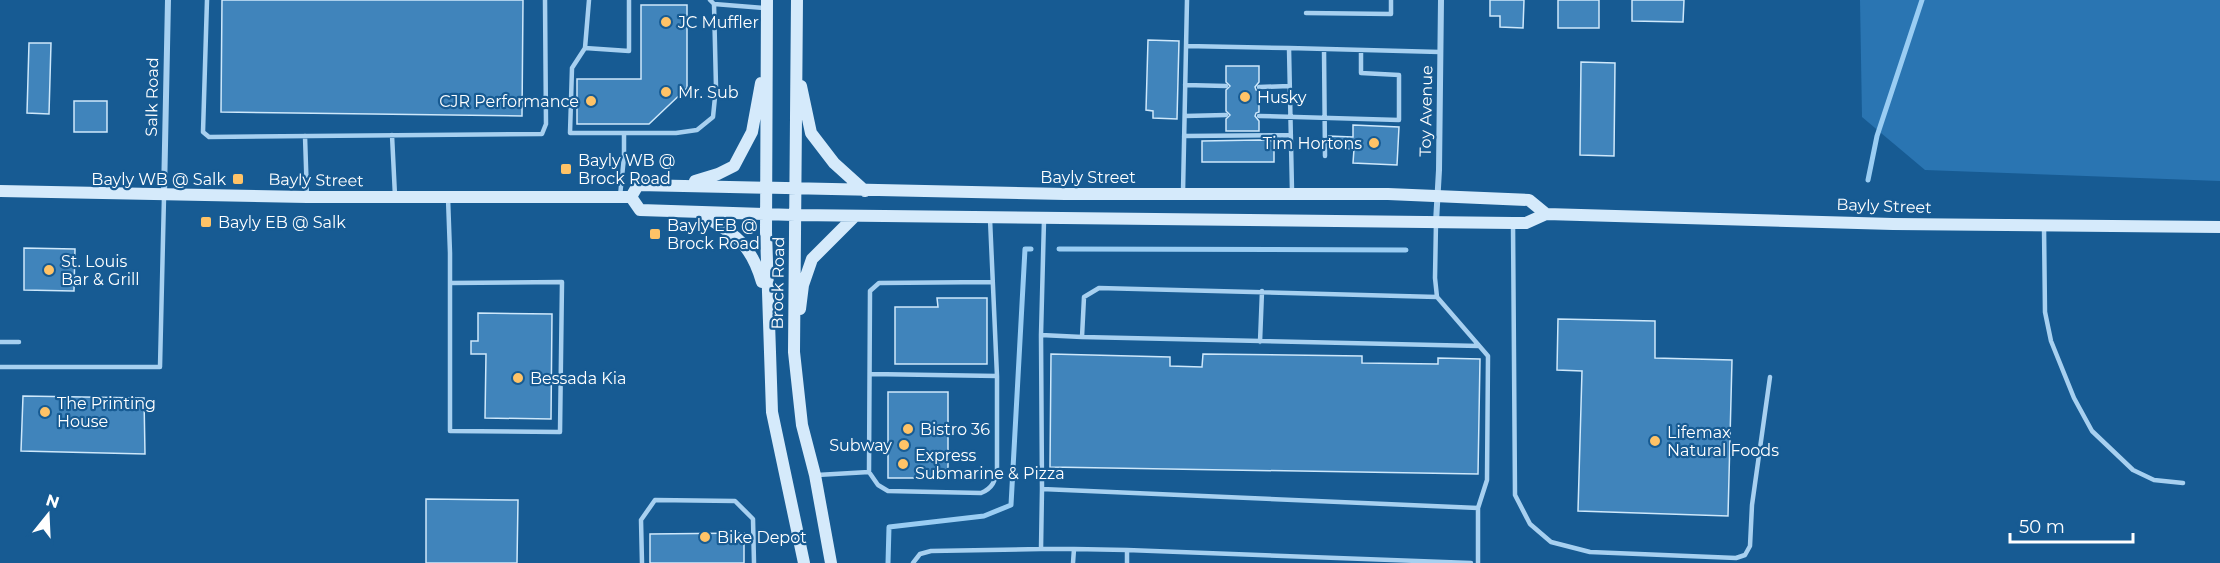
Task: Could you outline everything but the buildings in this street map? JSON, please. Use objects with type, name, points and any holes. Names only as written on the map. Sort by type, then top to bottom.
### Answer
[{"type":"main road","name":"Brock Road","points":[[797,0],[794,352],[802,424],[831,563]]},
{"type":"main road","name":"Brock Road","points":[[767,4],[767,297],[772,412],[804,563]]},
{"type":"main road","points":[[683,185],[718,174],[734,166],[752,132],[766,56]]},
{"type":"main road","points":[[796,62],[811,133],[834,163],[865,191]]},
{"type":"main road","name":"Bayly Street","points":[[625,197],[638,185],[865,191],[1438,196],[1529,200],[1546,214]]},
{"type":"main road","name":"Bayly Street","points":[[0,191],[307,197],[625,197],[640,210],[855,216],[1526,223],[1546,214],[1893,224],[2220,227]]},
{"type":"main road","points":[[698,212],[740,238],[757,266],[767,297]]},
{"type":"main road","points":[[794,352],[803,285],[812,259],[855,216]]},
{"type":"street","name":"Salk Road","points":[[164,194],[168,0]]},
{"type":"street","name":"Toy Avenue","points":[[1436,222],[1442,0]]},
{"type":"lane","points":[[207,0],[203,132],[209,137],[542,134],[546,124],[545,0]]},
{"type":"lane","points":[[589,0],[585,48],[572,68],[570,133],[676,133],[697,130],[713,117],[716,87],[712,2],[767,4]]},
{"type":"lane","points":[[585,48],[629,51],[629,0]]},
{"type":"lane","points":[[1183,194],[1186,0]]},
{"type":"lane","points":[[1306,13],[1391,14],[1391,0]]},
{"type":"lane","points":[[1186,46],[1440,52]]},
{"type":"lane","points":[[1289,48],[1293,194]]},
{"type":"lane","points":[[1324,49],[1325,156]]},
{"type":"lane","points":[[1259,116],[1398,120],[1399,75],[1361,73],[1361,50]]},
{"type":"lane","points":[[1185,85],[1226,86]]},
{"type":"lane","points":[[1259,87],[1289,86]]},
{"type":"lane","points":[[1185,116],[1226,115]]},
{"type":"lane","points":[[624,133],[625,197]]},
{"type":"lane","points":[[392,135],[395,197]]},
{"type":"lane","points":[[1184,136],[1291,135]]},
{"type":"lane","points":[[305,136],[307,197]]},
{"type":"lane","points":[[0,367],[160,367],[164,194]]},
{"type":"lane","points":[[448,198],[450,431],[561,432],[562,282],[450,283]]},
{"type":"lane","points":[[990,218],[991,282],[997,376],[997,470],[994,483],[981,493],[888,491],[878,484],[869,472],[870,291],[879,283],[991,282]]},
{"type":"lane","points":[[1041,549],[1041,335],[1044,218]]},
{"type":"lane","points":[[1436,222],[1437,297],[1488,356],[1487,480],[1478,508],[1478,563]]},
{"type":"lane","points":[[1513,223],[1515,495],[1530,524],[1551,543],[1590,552],[1618,554],[1736,558],[1745,555],[1750,546],[1752,505],[1770,377]]},
{"type":"lane","points":[[2044,224],[2045,312],[2051,341],[2074,398],[2092,431],[2133,470],[2154,480],[2183,483]]},
{"type":"lane","points":[[1082,337],[1084,297],[1099,288],[1437,297]]},
{"type":"lane","points":[[1260,342],[1262,291]]},
{"type":"lane","points":[[1041,335],[1479,346]]},
{"type":"lane","points":[[0,342],[19,342]]},
{"type":"lane","points":[[871,374],[997,376]]},
{"type":"lane","points":[[814,476],[869,472]]},
{"type":"lane","points":[[1042,489],[1478,508]]},
{"type":"lane","points":[[642,563],[640,520],[655,500],[735,501],[753,519],[754,563]]},
{"type":"lane","points":[[912,563],[920,554],[931,551],[1041,549],[1127,550],[1470,563]]},
{"type":"lane","points":[[1073,563],[1074,549]]},
{"type":"lane","points":[[1127,550],[1127,563]]},
{"type":"shaded area","points":[[1860,0],[2220,0],[2220,181],[1925,170],[1862,117]]},
{"type":"waterway","points":[[1868,180],[1877,136],[1922,0]]},
{"type":"waterway","points":[[888,563],[889,527],[984,516],[1011,505],[1025,249],[1031,249]]},
{"type":"waterway","points":[[1059,249],[1406,250]]},
{"type":"place","name":"JC Muffler","points":[[666,22]]},
{"type":"place","name":"Mr. Sub","points":[[666,92]]},
{"type":"place","name":"Husky","points":[[1245,97]]},
{"type":"place","name":"CJR Performance","points":[[591,101]]},
{"type":"place","name":"Tim Hortons","points":[[1374,143]]},
{"type":"place","name":"Bayly WB @ Brock Road","points":[[566,169]]},
{"type":"place","name":"Bayly WB @ Salk","points":[[238,179]]},
{"type":"place","name":"Bayly EB @ Salk","points":[[206,222]]},
{"type":"place","name":"Bayly EB @ Brock Road","points":[[655,234]]},
{"type":"place","name":"St. Louis Bar & Grill","points":[[49,270]]},
{"type":"place","name":"Bessada Kia","points":[[518,378]]},
{"type":"place","name":"The Printing House","points":[[45,412]]},
{"type":"place","name":"Bistro 36","points":[[908,429]]},
{"type":"place","name":"Lifemax Natural Foods","points":[[1655,441]]},
{"type":"place","name":"Subway","points":[[904,445]]},
{"type":"place","name":"Express Submarine & Pizza","points":[[903,464]]},
{"type":"place","name":"Bike Depot","points":[[705,537]]}]
